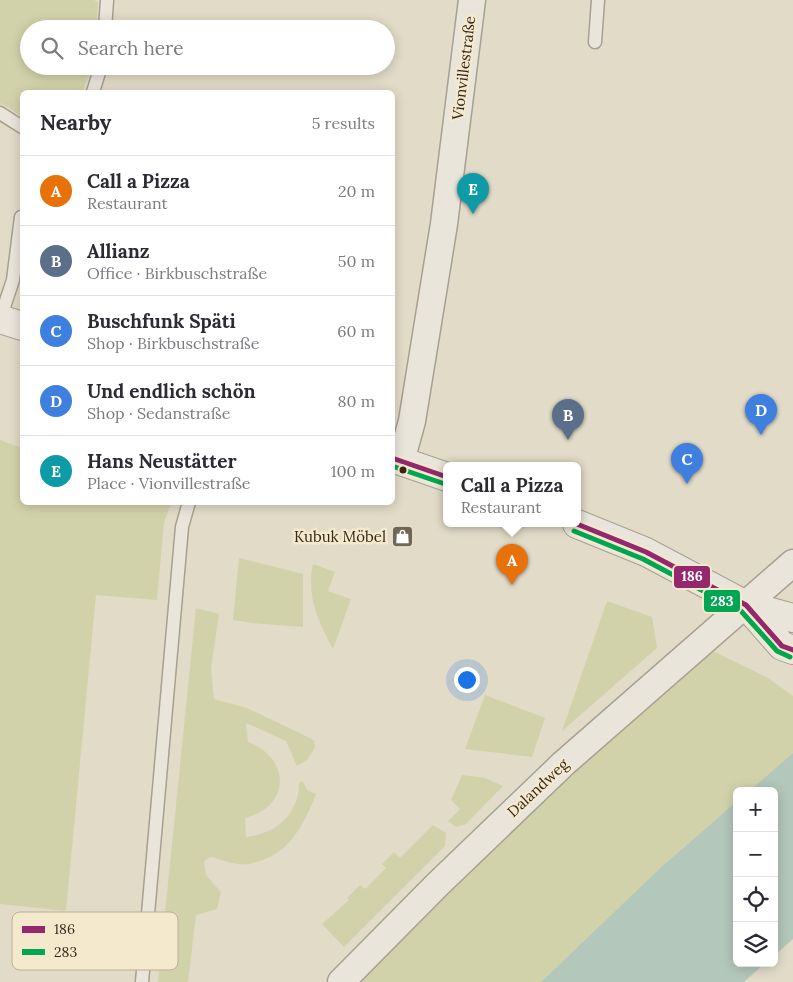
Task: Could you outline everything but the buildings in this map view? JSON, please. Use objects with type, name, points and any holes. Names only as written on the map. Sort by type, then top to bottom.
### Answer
[{"type":"street","name":"Vionvillestraße","points":[[397,459],[412,421],[444,224],[472,0]]},
{"type":"street","points":[[0,319],[20,325]]},
{"type":"street","points":[[397,459],[443,476]]},
{"type":"street","points":[[581,526],[646,552],[746,605],[793,618]]},
{"type":"street","name":"Dalandweg","points":[[341,982],[438,884],[556,771],[793,563]]},
{"type":"street","points":[[746,605],[782,646],[793,650]]},
{"type":"lane","points":[[106,20],[107,0]]},
{"type":"lane","points":[[595,42],[598,0]]},
{"type":"lane","points":[[94,90],[98,75]]},
{"type":"lane","points":[[0,113],[20,127]]},
{"type":"lane","points":[[0,319],[13,280],[20,225]]},
{"type":"lane","points":[[148,912],[182,528],[188,505]]},
{"type":"green space","points":[[0,0],[94,0],[98,2],[97,20],[20,20],[20,75],[89,75],[83,90],[20,90],[20,115],[0,103]]},
{"type":"green space","points":[[0,440],[20,447],[20,505],[170,505],[164,523],[157,600],[96,595],[66,911],[0,904]]},
{"type":"green space","points":[[239,558],[303,574],[303,627],[233,620]]},
{"type":"green space","points":[[313,564],[335,572],[328,591],[351,599],[333,649],[318,618],[312,598],[311,576]]},
{"type":"green space","points":[[607,601],[652,617],[657,648],[562,731]]},
{"type":"green space","points":[[196,608],[219,614],[211,669],[214,699],[247,708],[314,740],[315,748],[307,760],[297,766],[286,741],[246,723],[248,742],[262,749],[272,759],[278,770],[280,782],[278,793],[271,804],[260,812],[245,818],[246,837],[267,832],[284,820],[295,804],[299,783],[303,781],[307,790],[316,794],[299,829],[292,839],[274,855],[249,864],[235,863],[211,857],[204,861],[206,875],[221,892],[217,909],[196,915],[188,982],[158,982],[159,970],[178,970],[178,912],[165,912]]},
{"type":"green space","points":[[713,651],[768,678],[793,696],[793,753],[754,787],[733,787],[733,804],[659,869],[541,982],[358,982],[448,891],[553,791]]},
{"type":"green space","points":[[485,695],[545,718],[532,757],[465,749]]},
{"type":"green space","points":[[462,775],[485,778],[503,786],[466,824],[456,827],[448,821],[460,809],[451,800]]},
{"type":"green space","points":[[433,825],[446,833],[445,846],[344,947],[322,924],[349,900],[347,898],[360,885],[365,889],[386,868],[382,864],[394,852],[400,858]]},
{"type":"shaded area","points":[[793,753],[793,939],[778,952],[778,787],[754,787]]},
{"type":"shaded area","points":[[733,804],[733,967],[761,967],[744,982],[541,982],[659,869]]},
{"type":"transit line","name":"186","points":[[395,459],[443,476]]},
{"type":"transit line","name":"283","points":[[395,467],[443,483]]},
{"type":"transit line","name":"186","points":[[581,526],[646,552],[746,605],[782,646],[793,650]]},
{"type":"transit line","name":"283","points":[[574,531],[643,559],[741,611],[777,651],[790,657]]},
{"type":"place","name":"Hans Neustätter","points":[[473,214]]},
{"type":"place","name":"Und endlich schön","points":[[761,435]]},
{"type":"place","name":"Allianz","points":[[568,440]]},
{"type":"place","name":"Buschfunk Späti","points":[[687,484]]},
{"type":"place","name":"Kubuk Möbel","points":[[402,537]]},
{"type":"place","name":"Call a Pizza","points":[[512,585]]}]
